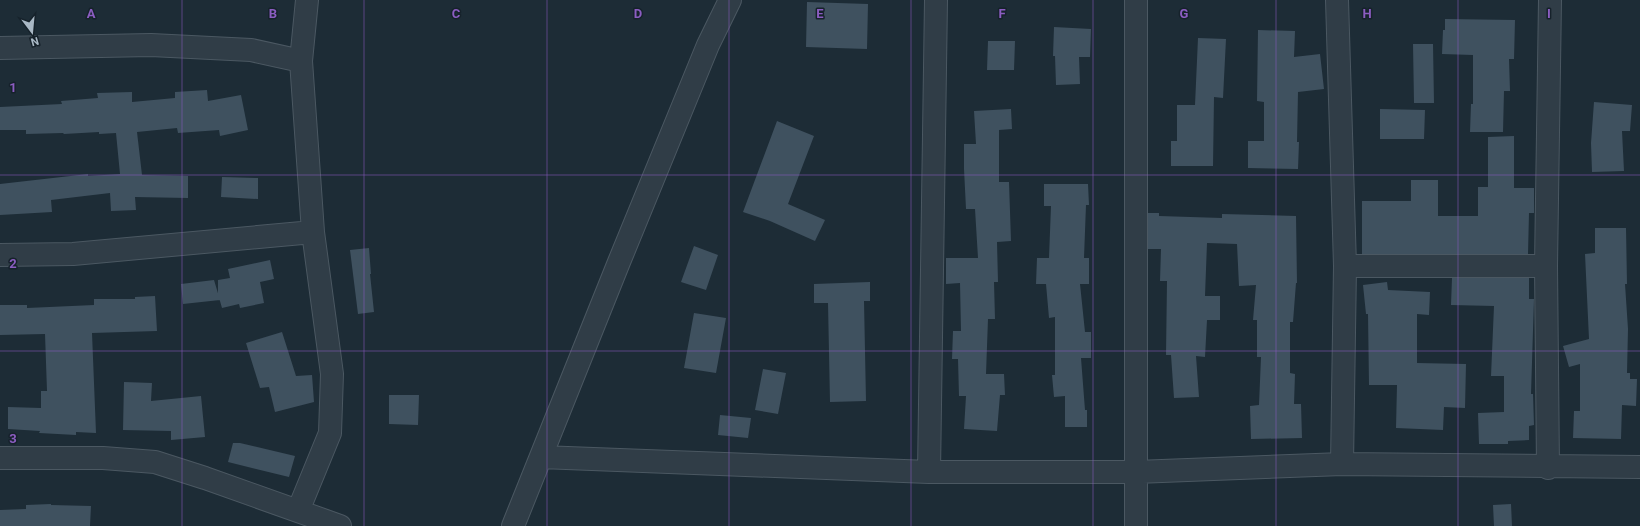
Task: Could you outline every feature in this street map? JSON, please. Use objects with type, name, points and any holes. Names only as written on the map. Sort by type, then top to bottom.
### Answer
[{"type":"street","points":[[298,511],[330,433],[332,374],[313,232],[301,61],[307,0]]},
{"type":"street","points":[[513,526],[705,52],[730,0]]},
{"type":"street","points":[[929,472],[936,0]]},
{"type":"street","points":[[1136,0],[1136,526]]},
{"type":"street","points":[[1337,0],[1345,266],[1342,464]]},
{"type":"street","points":[[1548,468],[1546,266],[1550,0]]},
{"type":"street","points":[[0,48],[151,45],[251,50],[301,61]]},
{"type":"street","points":[[0,255],[73,254],[313,232]]},
{"type":"street","points":[[1345,266],[1546,266]]},
{"type":"street","points":[[541,457],[929,472],[1136,472],[1342,464],[1548,468],[1640,467]]},
{"type":"street","points":[[0,458],[103,458],[155,462],[205,478],[340,526]]},
{"type":"building","points":[[807,2],[868,4],[867,49],[806,47]]},
{"type":"building","points":[[1445,19],[1515,20],[1514,59],[1509,59],[1510,91],[1504,91],[1503,132],[1470,132],[1471,104],[1473,104],[1473,55],[1442,54]]},
{"type":"building","points":[[1054,27],[1091,29],[1090,57],[1079,57],[1080,84],[1056,85],[1055,56],[1053,56]]},
{"type":"building","points":[[1258,30],[1295,31],[1294,57],[1320,54],[1324,89],[1298,92],[1298,169],[1248,168],[1248,141],[1264,141],[1264,102],[1257,101]]},
{"type":"building","points":[[1198,38],[1226,39],[1223,98],[1214,97],[1213,166],[1171,166],[1171,141],[1177,141],[1177,105],[1195,105]]},
{"type":"building","points":[[988,41],[1015,41],[1014,70],[987,70]]},
{"type":"building","points":[[1413,44],[1433,44],[1434,103],[1414,103]]},
{"type":"building","points":[[207,90],[208,101],[241,95],[248,130],[220,136],[219,130],[178,133],[177,128],[137,132],[142,175],[188,176],[188,198],[135,197],[136,210],[111,211],[110,193],[51,200],[52,212],[0,215],[0,184],[88,174],[88,176],[120,174],[116,133],[26,134],[26,130],[0,130],[0,107],[62,104],[61,101],[98,98],[97,93],[132,92],[132,102],[175,98],[175,92]]},
{"type":"building","points":[[1594,102],[1632,105],[1630,131],[1622,131],[1624,171],[1592,172],[1591,143]]},
{"type":"building","points":[[1011,109],[1012,129],[999,130],[999,182],[1009,182],[1011,241],[997,242],[998,282],[994,282],[995,319],[988,319],[986,374],[1004,374],[1005,395],[1000,395],[997,431],[964,429],[966,396],[959,396],[958,359],[952,359],[953,331],[961,331],[960,283],[946,284],[946,258],[978,258],[975,209],[966,209],[964,169],[964,144],[976,144],[974,111]]},
{"type":"building","points":[[1380,109],[1425,110],[1424,139],[1380,139]]},
{"type":"building","points":[[777,121],[814,136],[788,204],[825,220],[815,241],[770,221],[743,212]]},
{"type":"building","points":[[1514,136],[1514,188],[1534,188],[1534,213],[1529,213],[1528,254],[1362,254],[1362,201],[1411,201],[1411,180],[1438,180],[1438,216],[1478,216],[1478,187],[1488,187],[1488,137]]},
{"type":"building","points":[[222,177],[258,178],[258,199],[221,197]]},
{"type":"building","points":[[1044,184],[1088,184],[1089,205],[1086,205],[1084,258],[1089,258],[1089,284],[1080,284],[1085,332],[1091,332],[1091,358],[1081,358],[1085,410],[1087,410],[1087,427],[1065,427],[1065,396],[1054,397],[1052,375],[1055,375],[1055,317],[1049,318],[1046,284],[1036,284],[1037,258],[1049,258],[1051,206],[1044,206]]},
{"type":"building","points":[[1148,213],[1159,213],[1159,216],[1222,218],[1222,214],[1296,216],[1297,283],[1293,322],[1290,322],[1290,373],[1295,374],[1294,404],[1301,404],[1302,438],[1251,439],[1250,406],[1259,405],[1261,357],[1257,357],[1257,320],[1253,320],[1256,285],[1239,286],[1237,244],[1207,243],[1205,296],[1220,296],[1220,320],[1207,320],[1205,357],[1196,356],[1199,397],[1174,398],[1171,355],[1166,355],[1167,281],[1160,281],[1161,249],[1148,249]]},
{"type":"building","points":[[1595,228],[1626,228],[1627,284],[1625,284],[1628,329],[1627,373],[1630,373],[1630,379],[1637,379],[1636,406],[1622,405],[1621,439],[1573,438],[1574,411],[1580,411],[1580,364],[1569,367],[1563,346],[1589,339],[1585,254],[1595,253]]},
{"type":"building","points":[[694,246],[718,255],[706,290],[681,282]]},
{"type":"building","points":[[369,248],[374,312],[358,314],[350,250]]},
{"type":"building","points":[[270,260],[274,279],[260,282],[264,303],[240,308],[239,304],[222,308],[218,294],[218,280],[230,278],[228,269]]},
{"type":"building","points":[[1452,278],[1529,278],[1529,299],[1534,299],[1531,394],[1533,394],[1534,425],[1529,426],[1529,440],[1508,441],[1508,444],[1479,444],[1478,413],[1504,412],[1504,376],[1491,376],[1494,306],[1451,305]]},
{"type":"building","points":[[214,280],[220,300],[183,304],[181,284]]},
{"type":"building","points":[[870,282],[870,301],[864,301],[866,401],[830,402],[828,303],[814,303],[814,284]]},
{"type":"building","points":[[1387,282],[1388,290],[1430,292],[1429,315],[1417,314],[1417,363],[1466,364],[1465,408],[1444,407],[1443,430],[1396,428],[1397,385],[1369,385],[1368,314],[1366,314],[1363,285]]},
{"type":"building","points":[[155,296],[157,331],[92,333],[96,433],[76,432],[76,435],[39,433],[40,431],[8,429],[8,407],[41,408],[41,391],[47,391],[45,334],[0,335],[0,305],[27,305],[27,308],[94,305],[94,299],[135,299],[135,297]]},
{"type":"building","points":[[694,313],[726,318],[716,373],[684,368]]},
{"type":"building","points":[[282,332],[296,376],[312,375],[314,402],[275,412],[269,387],[260,388],[246,343]]},
{"type":"building","points":[[763,369],[786,373],[778,414],[755,410]]},
{"type":"building","points":[[124,382],[152,383],[151,401],[201,396],[205,437],[171,440],[171,431],[123,430]]},
{"type":"building","points":[[389,395],[419,395],[418,425],[389,424]]},
{"type":"building","points":[[720,415],[751,418],[748,438],[718,435]]},
{"type":"building","points":[[233,443],[240,443],[295,456],[289,477],[228,462]]},
{"type":"building","points":[[51,504],[91,506],[90,526],[0,526],[0,510],[26,509],[26,505]]},
{"type":"building","points":[[1511,504],[1512,526],[1494,526],[1493,505]]}]
